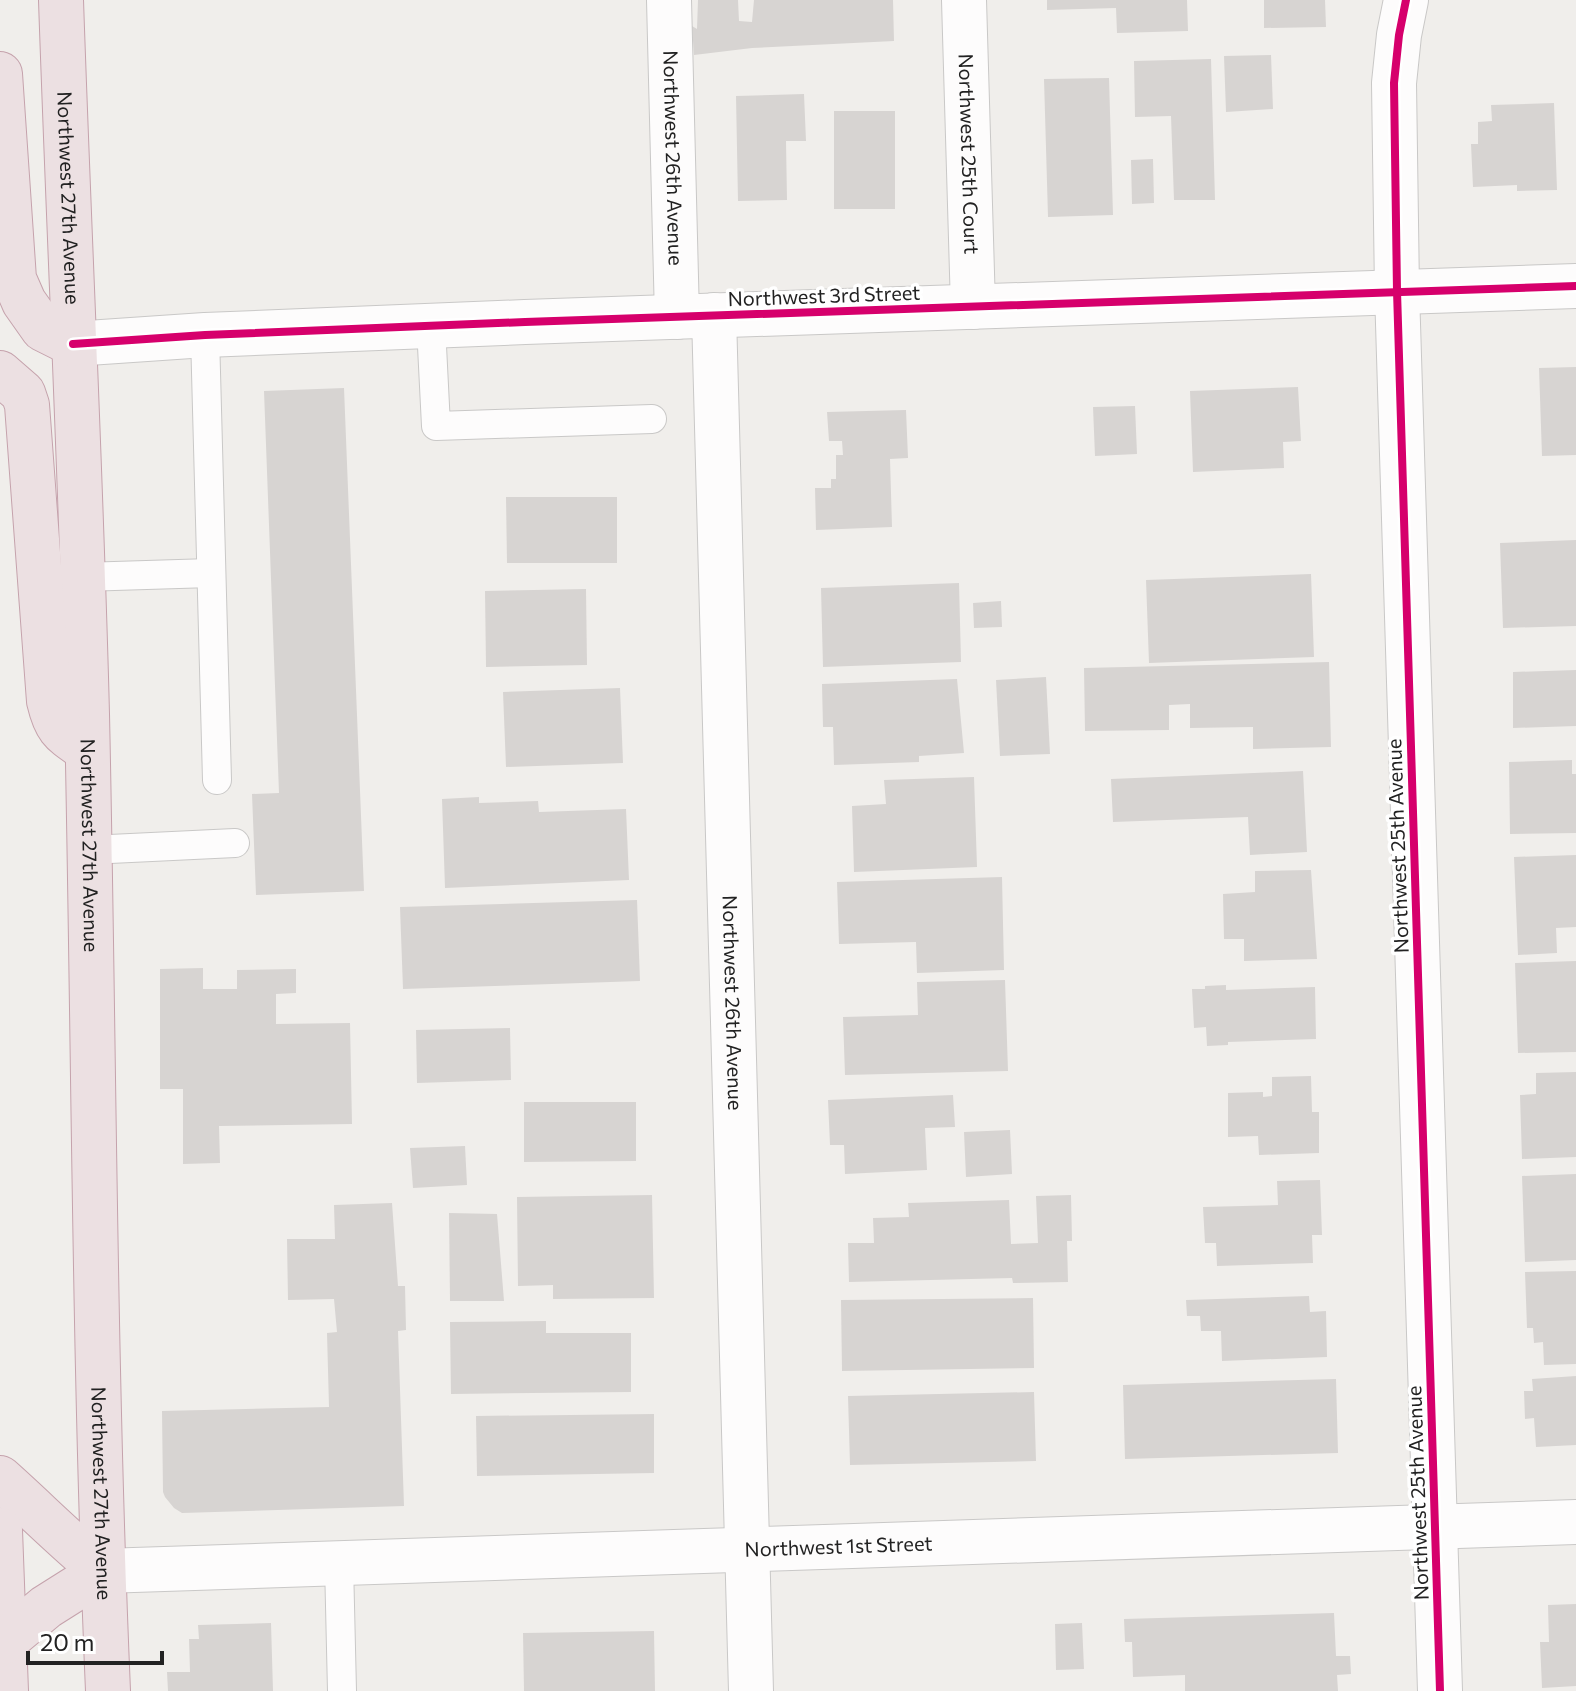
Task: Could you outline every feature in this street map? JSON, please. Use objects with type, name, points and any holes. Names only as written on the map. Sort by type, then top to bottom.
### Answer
[{"type":"highway","name":"Northwest 27th Avenue","points":[[61,0],[87,750],[108,1691]]},
{"type":"highway","points":[[0,74],[14,279],[24,302],[43,329],[73,344]]},
{"type":"highway","points":[[0,373],[23,393],[27,405],[52,716],[60,731],[87,750]]},
{"type":"highway","points":[[0,1478],[103,1571],[46,1607],[4,1642]]},
{"type":"highway","points":[[0,1530],[6,1691]]},
{"type":"street","name":"Northwest 26th Avenue","points":[[669,0],[695,316],[751,1691]]},
{"type":"street","name":"Northwest 25th Court","points":[[964,0],[973,307]]},
{"type":"street","name":"Northwest 25th Avenue","points":[[1406,0],[1394,83],[1397,291],[1440,1691]]},
{"type":"street","name":"Northwest 3rd Street","points":[[73,344],[431,326],[1576,286]]},
{"type":"street","name":"Northwest 1st Street","points":[[103,1571],[1576,1522]]},
{"type":"lane","points":[[431,326],[436,426],[652,419]]},
{"type":"lane","points":[[205,335],[217,780]]},
{"type":"lane","points":[[82,577],[211,573]]},
{"type":"lane","points":[[89,850],[235,843]]},
{"type":"lane","points":[[339,1563],[342,1691]]},
{"type":"building","points":[[698,0],[738,0],[739,21],[752,22],[754,0],[893,0],[894,41],[752,48],[694,55],[692,26],[697,29]]},
{"type":"building","points":[[1047,0],[1187,0],[1188,31],[1117,33],[1116,8],[1047,10]]},
{"type":"building","points":[[1264,0],[1325,0],[1326,27],[1264,28]]},
{"type":"building","points":[[1271,55],[1273,109],[1226,112],[1224,56]]},
{"type":"building","points":[[1211,59],[1215,200],[1174,200],[1171,116],[1135,117],[1134,61]]},
{"type":"building","points":[[1109,78],[1113,215],[1048,217],[1044,79]]},
{"type":"building","points":[[804,94],[806,141],[786,141],[787,200],[738,201],[736,96]]},
{"type":"building","points":[[1554,103],[1557,190],[1517,191],[1517,185],[1473,187],[1471,144],[1478,144],[1478,122],[1492,121],[1491,105]]},
{"type":"building","points":[[834,111],[895,111],[895,209],[834,209]]},
{"type":"building","points":[[1153,159],[1154,203],[1132,204],[1131,160]]},
{"type":"building","points":[[1576,367],[1576,455],[1542,456],[1539,368]]},
{"type":"building","points":[[1298,387],[1301,441],[1283,442],[1284,468],[1193,472],[1190,391]]},
{"type":"building","points":[[344,388],[364,891],[256,895],[252,794],[279,793],[264,391]]},
{"type":"building","points":[[1135,406],[1137,454],[1095,456],[1093,407]]},
{"type":"building","points":[[906,410],[908,458],[890,459],[892,527],[816,530],[815,488],[831,488],[831,479],[836,479],[836,455],[843,455],[842,441],[829,441],[827,412]]},
{"type":"building","points":[[506,497],[617,497],[617,563],[507,563]]},
{"type":"building","points":[[1576,540],[1576,626],[1503,628],[1500,543]]},
{"type":"building","points":[[1311,574],[1314,657],[1149,663],[1146,580]]},
{"type":"building","points":[[959,583],[961,662],[823,667],[821,588]]},
{"type":"building","points":[[586,589],[587,665],[486,667],[485,591]]},
{"type":"building","points":[[1001,601],[1002,627],[974,628],[973,603]]},
{"type":"building","points":[[1329,662],[1331,747],[1253,749],[1253,727],[1190,728],[1190,704],[1169,705],[1169,730],[1085,731],[1084,668]]},
{"type":"building","points":[[1576,670],[1576,726],[1513,728],[1513,672]]},
{"type":"building","points":[[1046,677],[1050,754],[1000,756],[996,680]]},
{"type":"building","points":[[957,679],[964,753],[919,756],[919,762],[834,765],[833,727],[823,727],[822,684]]},
{"type":"building","points":[[620,688],[623,763],[506,767],[503,692]]},
{"type":"building","points":[[1572,760],[1572,774],[1576,774],[1576,833],[1510,834],[1509,762]]},
{"type":"building","points":[[1303,771],[1307,852],[1250,855],[1248,817],[1113,822],[1111,779]]},
{"type":"building","points":[[974,777],[977,867],[854,872],[852,806],[886,804],[884,780]]},
{"type":"building","points":[[479,797],[479,803],[538,801],[539,812],[626,809],[629,880],[445,888],[442,799]]},
{"type":"building","points":[[1576,855],[1576,927],[1556,928],[1557,953],[1518,955],[1514,857]]},
{"type":"building","points":[[1311,870],[1317,959],[1244,961],[1244,939],[1224,939],[1223,894],[1255,892],[1255,871]]},
{"type":"building","points":[[1002,877],[1004,970],[917,973],[916,942],[839,944],[837,882]]},
{"type":"building","points":[[637,900],[640,981],[403,989],[400,907]]},
{"type":"building","points":[[1576,961],[1576,1052],[1518,1053],[1515,963]]},
{"type":"building","points":[[203,968],[203,989],[237,989],[237,970],[296,969],[296,993],[276,994],[276,1024],[350,1023],[352,1124],[219,1126],[220,1163],[183,1164],[183,1089],[160,1089],[160,969]]},
{"type":"building","points":[[1005,980],[1008,1071],[845,1075],[843,1017],[918,1015],[917,982]]},
{"type":"building","points":[[1226,985],[1226,990],[1315,987],[1316,1039],[1228,1042],[1228,1045],[1207,1046],[1206,1027],[1194,1028],[1192,989]]},
{"type":"building","points":[[510,1028],[511,1080],[417,1083],[416,1030]]},
{"type":"building","points":[[1576,1072],[1576,1157],[1522,1159],[1520,1095],[1536,1094],[1536,1073]]},
{"type":"building","points":[[1311,1076],[1312,1112],[1319,1112],[1319,1153],[1259,1155],[1258,1136],[1228,1137],[1228,1093],[1263,1092],[1263,1097],[1272,1096],[1272,1077]]},
{"type":"building","points":[[953,1095],[955,1127],[925,1128],[927,1170],[845,1174],[844,1145],[830,1145],[828,1100]]},
{"type":"building","points":[[524,1102],[636,1102],[636,1161],[524,1162]]},
{"type":"building","points":[[1010,1130],[1012,1174],[966,1177],[964,1132]]},
{"type":"building","points":[[465,1146],[467,1185],[413,1188],[410,1148]]},
{"type":"building","points":[[1576,1174],[1576,1260],[1525,1262],[1522,1176]]},
{"type":"building","points":[[1320,1180],[1322,1235],[1312,1235],[1313,1263],[1217,1266],[1216,1243],[1205,1243],[1203,1207],[1278,1205],[1277,1181]]},
{"type":"building","points":[[652,1195],[654,1298],[553,1299],[553,1285],[518,1286],[517,1197]]},
{"type":"building","points":[[1071,1195],[1072,1241],[1067,1241],[1068,1282],[1013,1283],[1012,1278],[849,1282],[848,1243],[874,1243],[873,1218],[909,1217],[908,1203],[1009,1200],[1011,1244],[1038,1243],[1036,1196]]},
{"type":"building","points":[[392,1203],[398,1286],[405,1286],[406,1330],[398,1331],[404,1506],[182,1513],[174,1508],[163,1492],[162,1411],[329,1407],[327,1333],[337,1332],[334,1299],[288,1300],[287,1239],[335,1239],[334,1205]]},
{"type":"building","points":[[449,1213],[497,1214],[504,1301],[450,1301]]},
{"type":"building","points":[[1576,1271],[1576,1364],[1544,1365],[1543,1342],[1534,1343],[1533,1328],[1527,1328],[1525,1272]]},
{"type":"building","points":[[1309,1296],[1310,1312],[1326,1311],[1327,1357],[1222,1361],[1221,1331],[1201,1331],[1200,1316],[1187,1316],[1186,1300]]},
{"type":"building","points":[[1033,1298],[1034,1368],[842,1371],[841,1300]]},
{"type":"building","points":[[546,1321],[546,1333],[631,1333],[631,1392],[451,1394],[450,1322]]},
{"type":"building","points":[[1576,1376],[1576,1445],[1536,1447],[1534,1418],[1525,1419],[1524,1391],[1533,1391],[1532,1379]]},
{"type":"building","points":[[1336,1379],[1338,1453],[1125,1459],[1123,1385]]},
{"type":"building","points":[[1034,1392],[1036,1461],[850,1465],[848,1396]]},
{"type":"building","points":[[654,1414],[654,1473],[477,1476],[476,1416]]},
{"type":"building","points":[[1576,1604],[1576,1686],[1542,1688],[1540,1642],[1549,1642],[1548,1605]]},
{"type":"building","points":[[1334,1613],[1336,1656],[1350,1656],[1351,1674],[1337,1675],[1338,1691],[1185,1691],[1185,1675],[1133,1677],[1132,1642],[1125,1642],[1124,1619]]},
{"type":"building","points":[[271,1623],[273,1691],[168,1691],[167,1672],[190,1672],[189,1639],[199,1639],[198,1625]]},
{"type":"building","points":[[1082,1623],[1084,1669],[1056,1670],[1055,1624]]},
{"type":"building","points":[[654,1631],[655,1691],[524,1691],[523,1633]]},
{"type":"cycle path","points":[[1406,0],[1394,83],[1397,291],[1440,1691]]},
{"type":"cycle path","points":[[73,344],[205,335],[525,322],[1576,286]]}]
